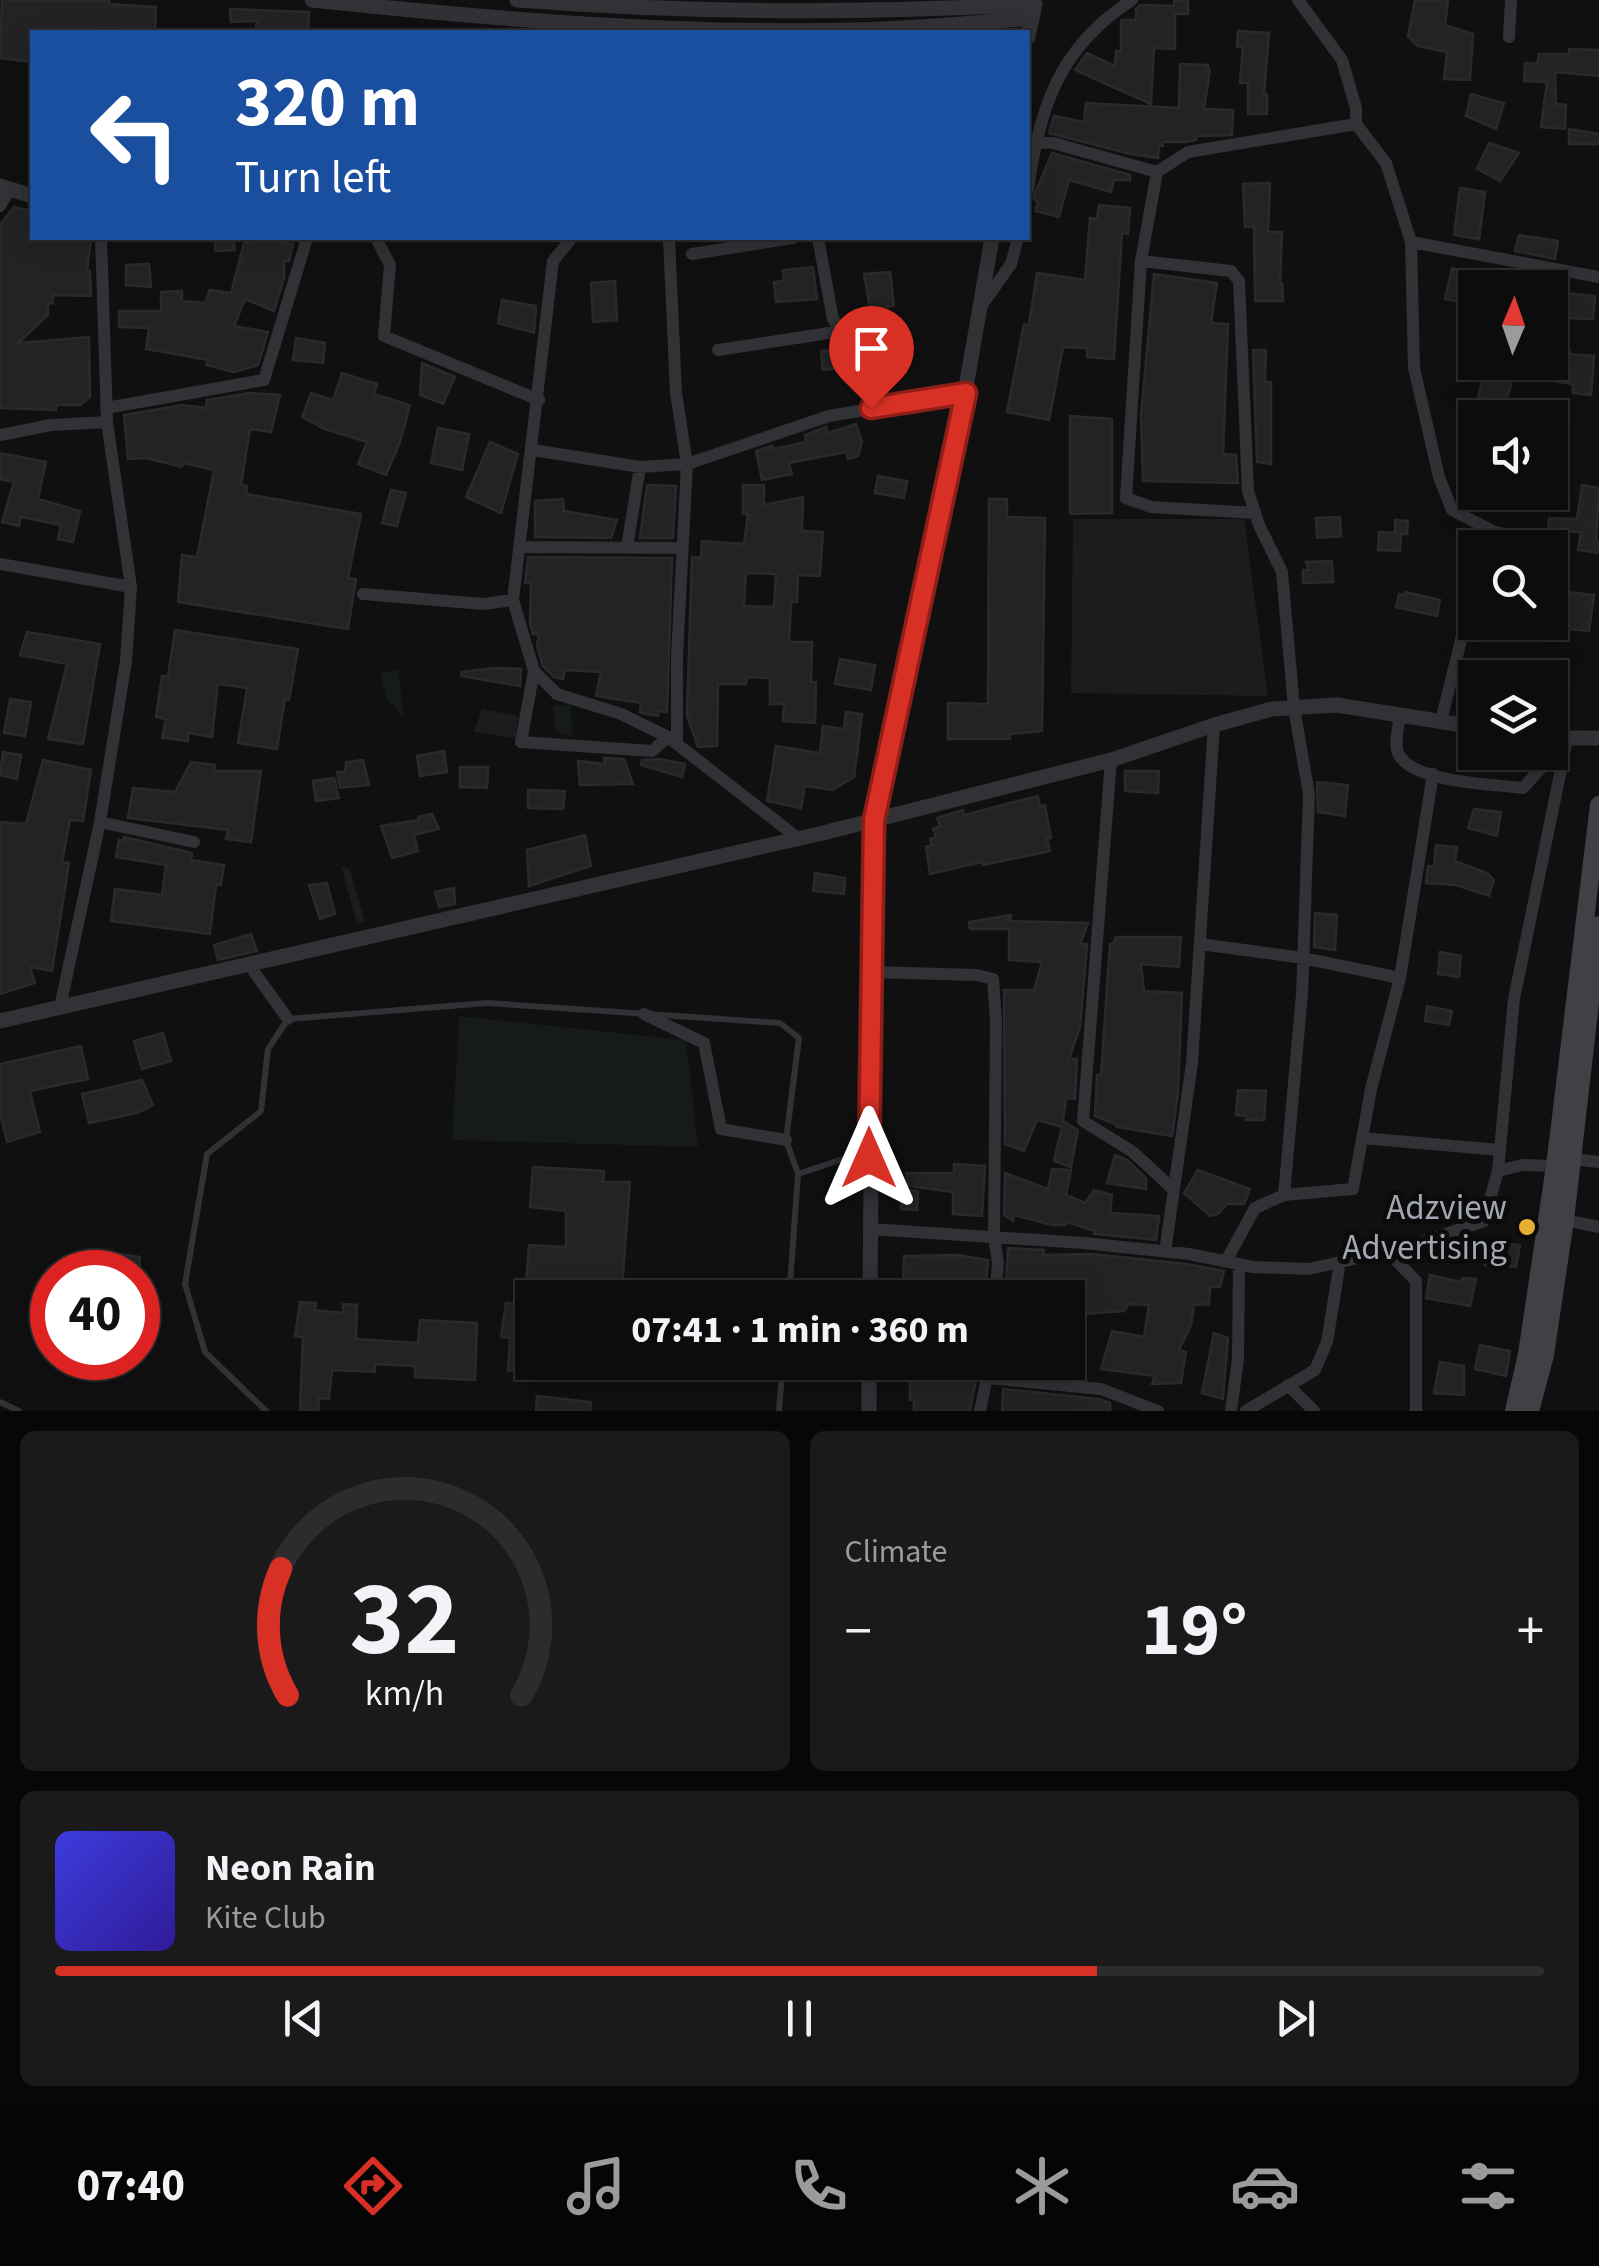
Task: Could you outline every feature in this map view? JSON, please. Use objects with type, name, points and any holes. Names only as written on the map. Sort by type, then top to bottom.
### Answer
[{"type":"main road","points":[[1587,1022],[1599,806]]},
{"type":"main road","points":[[1514,1411],[1563,1162],[1599,925]]},
{"type":"main road","points":[[1530,1411],[1545,1355],[1564,1220],[1563,1162]]},
{"type":"street","points":[[312,0],[545,22],[672,29],[851,30],[1035,8]]},
{"type":"street","points":[[517,0],[716,12],[1035,8]]},
{"type":"street","points":[[1030,174],[1034,142],[1051,92],[1072,54],[1094,29],[1132,0]]},
{"type":"street","points":[[1298,0],[1342,60],[1356,108],[1356,124],[1386,163],[1411,242],[1414,368],[1439,477],[1452,510],[1491,530]]},
{"type":"street","points":[[1509,37],[1511,0]]},
{"type":"street","points":[[1254,513],[1151,507],[1126,498],[1141,261],[1157,172],[1188,152],[1356,124]]},
{"type":"street","points":[[1034,142],[1053,143],[1157,172]]},
{"type":"street","points":[[0,206],[5,188],[30,195]]},
{"type":"street","points":[[60,1008],[100,822],[126,661],[131,587],[106,415],[102,240]]},
{"type":"street","points":[[0,435],[264,380],[305,240]]},
{"type":"street","points":[[377,240],[390,265],[384,336],[539,400]]},
{"type":"street","points":[[570,240],[554,262],[513,600],[534,671],[521,742],[652,751],[672,740]]},
{"type":"street","points":[[669,240],[676,393],[687,464],[672,740]]},
{"type":"street","points":[[692,254],[780,240]]},
{"type":"street","points":[[818,240],[833,319],[848,340],[871,408]]},
{"type":"street","points":[[870,1280],[874,820],[966,393],[992,240]]},
{"type":"street","points":[[981,306],[1011,264],[1017,240]]},
{"type":"street","points":[[1411,242],[1599,277]]},
{"type":"street","points":[[1141,261],[1231,270],[1239,280],[1248,491],[1282,572],[1294,708],[1310,794],[1303,958],[1284,1194]]},
{"type":"street","points":[[718,350],[842,331]]},
{"type":"street","points":[[533,450],[640,467],[687,464],[829,416],[966,393]]},
{"type":"street","points":[[627,547],[640,467]]},
{"type":"street","points":[[520,547],[682,548]]},
{"type":"street","points":[[0,564],[131,587]]},
{"type":"street","points":[[362,594],[483,604],[513,600]]},
{"type":"street","points":[[1441,721],[1461,640]]},
{"type":"street","points":[[534,671],[558,694],[621,714],[672,740],[798,839]]},
{"type":"street","points":[[0,1022],[798,839],[1111,760],[1272,710],[1337,705],[1458,724]]},
{"type":"street","points":[[1400,715],[1397,749],[1411,767],[1523,788],[1536,770]]},
{"type":"street","points":[[1165,1252],[1192,1064],[1214,725]]},
{"type":"street","points":[[1568,739],[1599,738]]},
{"type":"street","points":[[1111,760],[1083,1122],[1133,1152],[1174,1190]]},
{"type":"street","points":[[870,1229],[1165,1252],[1232,1263],[1309,1269],[1388,1252],[1484,1221],[1498,1171],[1514,999],[1553,770]]},
{"type":"street","points":[[1232,1411],[1238,1359],[1232,1263],[1255,1208],[1284,1194],[1353,1189],[1371,1088],[1400,978],[1433,774]]},
{"type":"street","points":[[100,822],[194,842]]},
{"type":"street","points":[[1200,944],[1303,958],[1400,978]]},
{"type":"street","points":[[254,972],[288,1018]]},
{"type":"street","points":[[871,972],[977,975],[993,980],[997,1280]]},
{"type":"street","points":[[644,1014],[704,1042],[721,1129],[786,1140]]},
{"type":"street","points":[[1362,1138],[1500,1150]]},
{"type":"street","points":[[1498,1171],[1563,1162],[1599,1162]]},
{"type":"street","points":[[1564,1220],[1599,1226]]},
{"type":"street","points":[[1388,1252],[1416,1281],[1416,1411]]},
{"type":"street","points":[[1246,1411],[1315,1370],[1327,1342],[1340,1262]]},
{"type":"street","points":[[869,1380],[869,1411]]},
{"type":"street","points":[[980,1411],[988,1380]]},
{"type":"street","points":[[1009,1380],[1101,1389],[1158,1411]]},
{"type":"street","points":[[1288,1385],[1314,1411]]},
{"type":"lane","points":[[266,1411],[205,1352],[184,1284],[207,1154],[260,1111],[268,1049],[288,1018],[487,1004],[780,1023],[800,1038],[786,1140],[798,1174],[789,1280]]},
{"type":"lane","points":[[798,1174],[846,1158],[869,1158]]},
{"type":"lane","points":[[779,1411],[782,1380]]},
{"type":"lane","points":[[0,1402],[19,1411]]},
{"type":"shaded area","points":[[1073,519],[1244,519],[1268,696],[1071,693]]},
{"type":"shaded area","points":[[398,670],[404,718],[386,697],[380,674]]},
{"type":"shaded area","points":[[571,704],[572,736],[555,732],[553,706]]},
{"type":"shaded area","points":[[482,709],[518,716],[516,738],[474,732]]},
{"type":"shaded area","points":[[341,866],[350,869],[365,922],[357,924]]},
{"type":"shaded area","points":[[459,1016],[686,1040],[698,1147],[452,1140]]},
{"type":"building","points":[[2,0],[109,0],[109,4],[156,7],[155,30],[30,30],[30,62],[0,58]]},
{"type":"building","points":[[1174,0],[1188,0],[1188,14],[1175,14],[1175,49],[1154,48],[1151,104],[1075,70],[1087,53],[1115,66],[1116,51],[1121,51],[1121,20],[1136,20],[1140,5],[1174,6]]},
{"type":"building","points":[[1415,0],[1448,0],[1445,25],[1473,34],[1470,80],[1444,79],[1447,52],[1418,46],[1408,36]]},
{"type":"building","points":[[230,9],[309,12],[308,30],[255,30],[257,21],[231,22]]},
{"type":"building","points":[[1238,31],[1269,33],[1264,94],[1267,114],[1248,114],[1248,83],[1240,83],[1243,47],[1237,47]]},
{"type":"building","points":[[1569,49],[1599,50],[1599,76],[1555,72],[1556,104],[1566,105],[1565,129],[1541,127],[1547,82],[1524,81],[1525,63],[1537,64],[1539,54],[1569,54]]},
{"type":"building","points":[[1180,64],[1208,65],[1204,109],[1233,110],[1232,135],[1163,142],[1158,158],[1049,133],[1054,116],[1084,122],[1086,103],[1179,108]]},
{"type":"building","points":[[1471,94],[1504,103],[1496,129],[1466,116]]},
{"type":"building","points":[[1569,129],[1599,134],[1599,144],[1569,144]]},
{"type":"building","points":[[1489,143],[1519,153],[1500,181],[1477,169]]},
{"type":"building","points":[[1052,153],[1130,175],[1130,180],[1114,180],[1111,192],[1069,180],[1059,217],[1035,211],[1038,203],[1033,198]]},
{"type":"building","points":[[1270,183],[1268,232],[1282,232],[1283,301],[1255,301],[1254,227],[1245,227],[1243,184]]},
{"type":"building","points":[[1460,188],[1485,192],[1479,239],[1454,235]]},
{"type":"building","points":[[1099,205],[1130,208],[1128,234],[1122,233],[1114,359],[1087,357],[1087,348],[1063,347],[1049,420],[1007,412],[1024,324],[1029,325],[1037,273],[1085,280],[1090,218],[1097,219]]},
{"type":"building","points":[[14,207],[30,211],[30,240],[91,240],[87,272],[90,271],[91,296],[53,295],[48,315],[18,343],[89,337],[90,397],[80,405],[56,405],[56,410],[0,408],[0,225]]},
{"type":"building","points":[[1519,235],[1558,241],[1555,259],[1515,251]]},
{"type":"building","points":[[215,240],[233,240],[235,250],[215,251]]},
{"type":"building","points":[[244,243],[293,244],[289,261],[284,261],[284,278],[274,311],[245,299],[234,326],[268,332],[258,365],[234,372],[206,365],[208,360],[146,349],[149,328],[119,327],[119,311],[161,311],[161,292],[182,291],[182,301],[205,303],[210,290],[231,293]]},
{"type":"building","points":[[149,264],[151,287],[126,285],[126,265]]},
{"type":"building","points":[[813,267],[817,299],[776,302],[774,282],[784,281],[783,270]]},
{"type":"building","points":[[1452,268],[1459,270],[1458,301],[1445,299]]},
{"type":"building","points":[[890,272],[894,306],[870,309],[864,274]]},
{"type":"building","points":[[1154,274],[1217,283],[1211,323],[1228,324],[1223,454],[1236,455],[1238,483],[1143,481],[1141,415]]},
{"type":"building","points":[[615,281],[617,320],[593,322],[591,283]]},
{"type":"building","points":[[1568,293],[1595,296],[1593,319],[1568,318]]},
{"type":"building","points":[[502,300],[536,306],[534,333],[498,323]]},
{"type":"building","points":[[296,338],[325,343],[323,363],[293,360]]},
{"type":"building","points":[[840,349],[846,368],[823,370],[821,351]]},
{"type":"building","points":[[1253,350],[1266,350],[1265,382],[1271,382],[1271,464],[1257,462]]},
{"type":"building","points":[[1568,351],[1594,356],[1591,395],[1573,393],[1573,384],[1546,380],[1568,380]]},
{"type":"building","points":[[422,363],[455,377],[443,404],[420,395]]},
{"type":"building","points":[[342,373],[377,384],[374,394],[410,405],[386,475],[358,464],[367,442],[302,417],[311,393],[333,400]]},
{"type":"building","points":[[1470,380],[1512,380],[1507,400],[1477,400],[1482,381]]},
{"type":"building","points":[[249,393],[280,395],[271,432],[250,429],[241,485],[247,486],[246,494],[361,514],[348,578],[356,579],[348,629],[178,602],[182,555],[197,557],[214,470],[146,458],[128,459],[124,415],[182,405],[206,408],[207,400]]},
{"type":"building","points":[[1070,416],[1112,419],[1112,513],[1070,514]]},
{"type":"building","points":[[856,424],[862,442],[858,456],[848,459],[846,452],[789,463],[792,474],[762,480],[756,451],[806,442],[805,435],[826,427],[828,433]]},
{"type":"building","points":[[438,428],[469,434],[462,470],[431,463]]},
{"type":"building","points":[[490,442],[518,454],[501,513],[466,497]]},
{"type":"building","points":[[0,453],[46,462],[38,499],[80,511],[73,542],[58,539],[61,525],[21,517],[19,526],[2,522],[14,482],[0,479]]},
{"type":"building","points":[[878,476],[907,481],[904,498],[875,493]]},
{"type":"building","points":[[647,485],[676,486],[673,538],[640,538]]},
{"type":"building","points":[[743,485],[764,485],[764,505],[803,497],[802,531],[823,532],[820,576],[798,575],[797,602],[791,602],[789,642],[812,642],[815,723],[783,721],[784,704],[770,704],[770,678],[747,677],[746,684],[718,684],[717,746],[698,747],[687,715],[692,557],[701,558],[702,541],[744,544],[748,514],[743,514]],"holes":[[[746,573],[776,574],[774,607],[744,606]]]},
{"type":"building","points":[[1582,485],[1599,488],[1599,553],[1578,550],[1581,532],[1548,530],[1549,518],[1577,519]]},
{"type":"building","points":[[391,490],[406,493],[397,526],[382,523]]},
{"type":"building","points":[[563,499],[564,511],[617,520],[611,538],[535,537],[535,501]]},
{"type":"building","points":[[989,499],[1007,499],[1007,517],[1045,518],[1042,731],[1010,734],[1010,739],[948,739],[948,703],[988,704]]},
{"type":"building","points":[[1340,517],[1341,536],[1317,538],[1316,518]]},
{"type":"building","points":[[1395,520],[1408,521],[1407,534],[1401,534],[1400,551],[1378,550],[1379,532],[1395,533]]},
{"type":"building","points":[[528,557],[672,558],[667,712],[659,711],[658,716],[645,714],[640,712],[641,703],[596,696],[601,672],[565,670],[563,679],[554,677],[543,666],[537,646],[539,634],[533,634],[530,623],[531,583],[525,583]]},
{"type":"building","points":[[1332,561],[1333,582],[1303,583],[1303,570],[1309,570],[1306,562]]},
{"type":"building","points":[[1568,592],[1594,595],[1589,631],[1568,629]]},
{"type":"building","points":[[1399,594],[1440,600],[1437,616],[1396,607]]},
{"type":"building","points":[[175,630],[298,649],[277,749],[238,743],[247,688],[218,684],[212,737],[188,733],[188,741],[162,738],[166,719],[156,717]]},
{"type":"building","points":[[27,632],[100,644],[83,744],[48,739],[67,664],[20,655]]},
{"type":"building","points":[[840,659],[875,665],[871,690],[835,684]]},
{"type":"building","points":[[521,669],[520,686],[461,676],[462,672]]},
{"type":"building","points":[[10,699],[31,702],[25,736],[4,733]]},
{"type":"building","points":[[846,712],[862,714],[854,777],[832,790],[805,786],[801,808],[767,801],[776,746],[820,753],[823,726],[844,729]]},
{"type":"building","points":[[444,751],[447,772],[420,776],[417,756]]},
{"type":"building","points":[[3,752],[21,755],[17,779],[0,775]]},
{"type":"building","points":[[604,758],[624,759],[633,784],[580,785],[578,761],[605,764]]},
{"type":"building","points":[[43,760],[91,770],[83,821],[70,820],[62,862],[69,863],[52,971],[30,967],[35,983],[0,994],[0,822],[26,824]]},
{"type":"building","points":[[363,760],[369,785],[340,788],[337,772],[345,772],[346,762]]},
{"type":"building","points":[[642,760],[685,764],[682,777],[641,765]]},
{"type":"building","points":[[191,762],[215,765],[214,771],[261,771],[251,842],[226,839],[228,830],[128,818],[133,788],[175,792]]},
{"type":"building","points":[[460,767],[488,767],[487,788],[460,787]]},
{"type":"building","points":[[1125,771],[1159,771],[1158,793],[1125,791]]},
{"type":"building","points":[[334,778],[339,798],[316,801],[313,781]]},
{"type":"building","points":[[1317,782],[1348,785],[1345,816],[1318,812]]},
{"type":"building","points":[[528,790],[565,791],[563,809],[528,808]]},
{"type":"building","points":[[1038,796],[1040,807],[1045,805],[1050,851],[930,874],[926,846],[932,845],[930,839],[936,837],[933,829],[940,826],[937,818]]},
{"type":"building","points":[[1474,809],[1501,812],[1497,836],[1468,828]]},
{"type":"building","points":[[432,814],[439,829],[414,835],[418,851],[392,858],[381,826]]},
{"type":"building","points":[[585,835],[591,866],[529,886],[527,850]]},
{"type":"building","points":[[124,837],[192,853],[191,860],[224,865],[221,885],[216,885],[210,934],[111,921],[115,889],[162,895],[166,865],[116,857],[119,840]]},
{"type":"building","points":[[1436,845],[1457,847],[1455,861],[1487,873],[1494,880],[1489,896],[1456,885],[1426,883],[1428,866],[1434,867]]},
{"type":"building","points":[[815,873],[845,878],[844,894],[813,891]]},
{"type":"building","points":[[327,883],[335,914],[320,919],[309,885]]},
{"type":"building","points":[[454,888],[455,904],[439,907],[435,892]]},
{"type":"building","points":[[1315,913],[1337,915],[1335,950],[1314,947]]},
{"type":"building","points":[[1011,915],[1010,921],[1088,923],[1080,944],[1087,944],[1080,1027],[1069,1059],[1077,1059],[1075,1099],[1066,1098],[1063,1121],[1078,1130],[1071,1167],[1054,1161],[1062,1127],[1037,1120],[1024,1151],[1005,1144],[1004,990],[1034,990],[1042,962],[1009,960],[1009,929],[970,929],[969,922]]},
{"type":"building","points":[[251,934],[257,951],[218,960],[214,945]]},
{"type":"building","points":[[1116,937],[1181,937],[1179,967],[1141,964],[1144,991],[1182,993],[1172,1136],[1117,1127],[1095,1116],[1110,944]]},
{"type":"building","points":[[1440,952],[1461,956],[1459,977],[1438,974]]},
{"type":"building","points":[[1427,1006],[1452,1011],[1449,1025],[1425,1021]]},
{"type":"building","points":[[163,1033],[171,1061],[142,1069],[134,1041]]},
{"type":"building","points":[[81,1046],[88,1079],[30,1091],[40,1132],[7,1142],[0,1112],[0,1064]]},
{"type":"building","points":[[142,1080],[153,1105],[137,1113],[89,1123],[82,1094]]},
{"type":"building","points":[[1238,1090],[1266,1091],[1264,1120],[1246,1120],[1246,1116],[1236,1115]]},
{"type":"building","points":[[1115,1155],[1127,1160],[1146,1178],[1146,1189],[1107,1183]]},
{"type":"building","points":[[954,1164],[985,1166],[982,1216],[953,1214],[953,1192],[908,1186],[906,1173],[954,1173]]},
{"type":"building","points":[[533,1167],[604,1171],[603,1182],[630,1182],[623,1280],[526,1280],[529,1245],[566,1247],[566,1211],[530,1207]]},
{"type":"building","points":[[1052,1169],[1071,1170],[1066,1195],[1085,1203],[1094,1190],[1112,1195],[1110,1213],[1159,1216],[1156,1240],[1094,1234],[1095,1231],[1067,1222],[1052,1225],[1014,1215],[1013,1221],[1004,1215],[1005,1173],[1048,1189]]},
{"type":"building","points":[[1198,1170],[1250,1189],[1244,1204],[1227,1204],[1210,1216],[1184,1193]]},
{"type":"building","points":[[901,1189],[918,1191],[917,1210],[901,1209]]},
{"type":"building","points":[[1488,1242],[1520,1245],[1516,1267],[1485,1265]]},
{"type":"building","points":[[1008,1248],[1044,1250],[1043,1255],[1092,1254],[1224,1271],[1220,1287],[1210,1287],[1209,1304],[1194,1305],[1191,1325],[1179,1350],[1186,1352],[1181,1383],[1152,1384],[1155,1376],[1101,1369],[1112,1331],[1144,1337],[1149,1305],[1129,1304],[1124,1311],[1085,1314],[1085,1280],[1006,1280]]},
{"type":"building","points":[[957,1255],[988,1260],[986,1280],[903,1280],[904,1256]]},
{"type":"building","points":[[1430,1275],[1461,1282],[1462,1278],[1476,1279],[1470,1306],[1426,1298]]},
{"type":"building","points":[[300,1302],[316,1303],[315,1310],[343,1313],[343,1304],[357,1305],[356,1339],[418,1343],[420,1320],[477,1323],[475,1380],[415,1377],[415,1366],[375,1364],[375,1372],[332,1370],[329,1399],[319,1398],[318,1411],[300,1411],[303,1337],[295,1336]]},
{"type":"building","points":[[506,1303],[515,1304],[515,1371],[508,1371],[510,1338],[501,1337]]},
{"type":"building","points":[[1214,1333],[1228,1338],[1223,1399],[1202,1393]]},
{"type":"building","points":[[1480,1345],[1510,1351],[1506,1376],[1475,1369]]},
{"type":"building","points":[[1440,1362],[1464,1366],[1464,1395],[1434,1393]]},
{"type":"building","points":[[910,1380],[976,1380],[970,1411],[914,1411],[914,1400],[910,1400]]},
{"type":"building","points":[[1003,1389],[1099,1399],[1110,1403],[1110,1411],[1002,1411]]},
{"type":"building","points":[[537,1396],[591,1402],[590,1411],[536,1411]]},
{"type":"place","name":"Adzview Advertising","points":[[1527,1227]]},
{"type":"route","points":[[869,1158],[874,820],[966,393],[871,408]]}]
